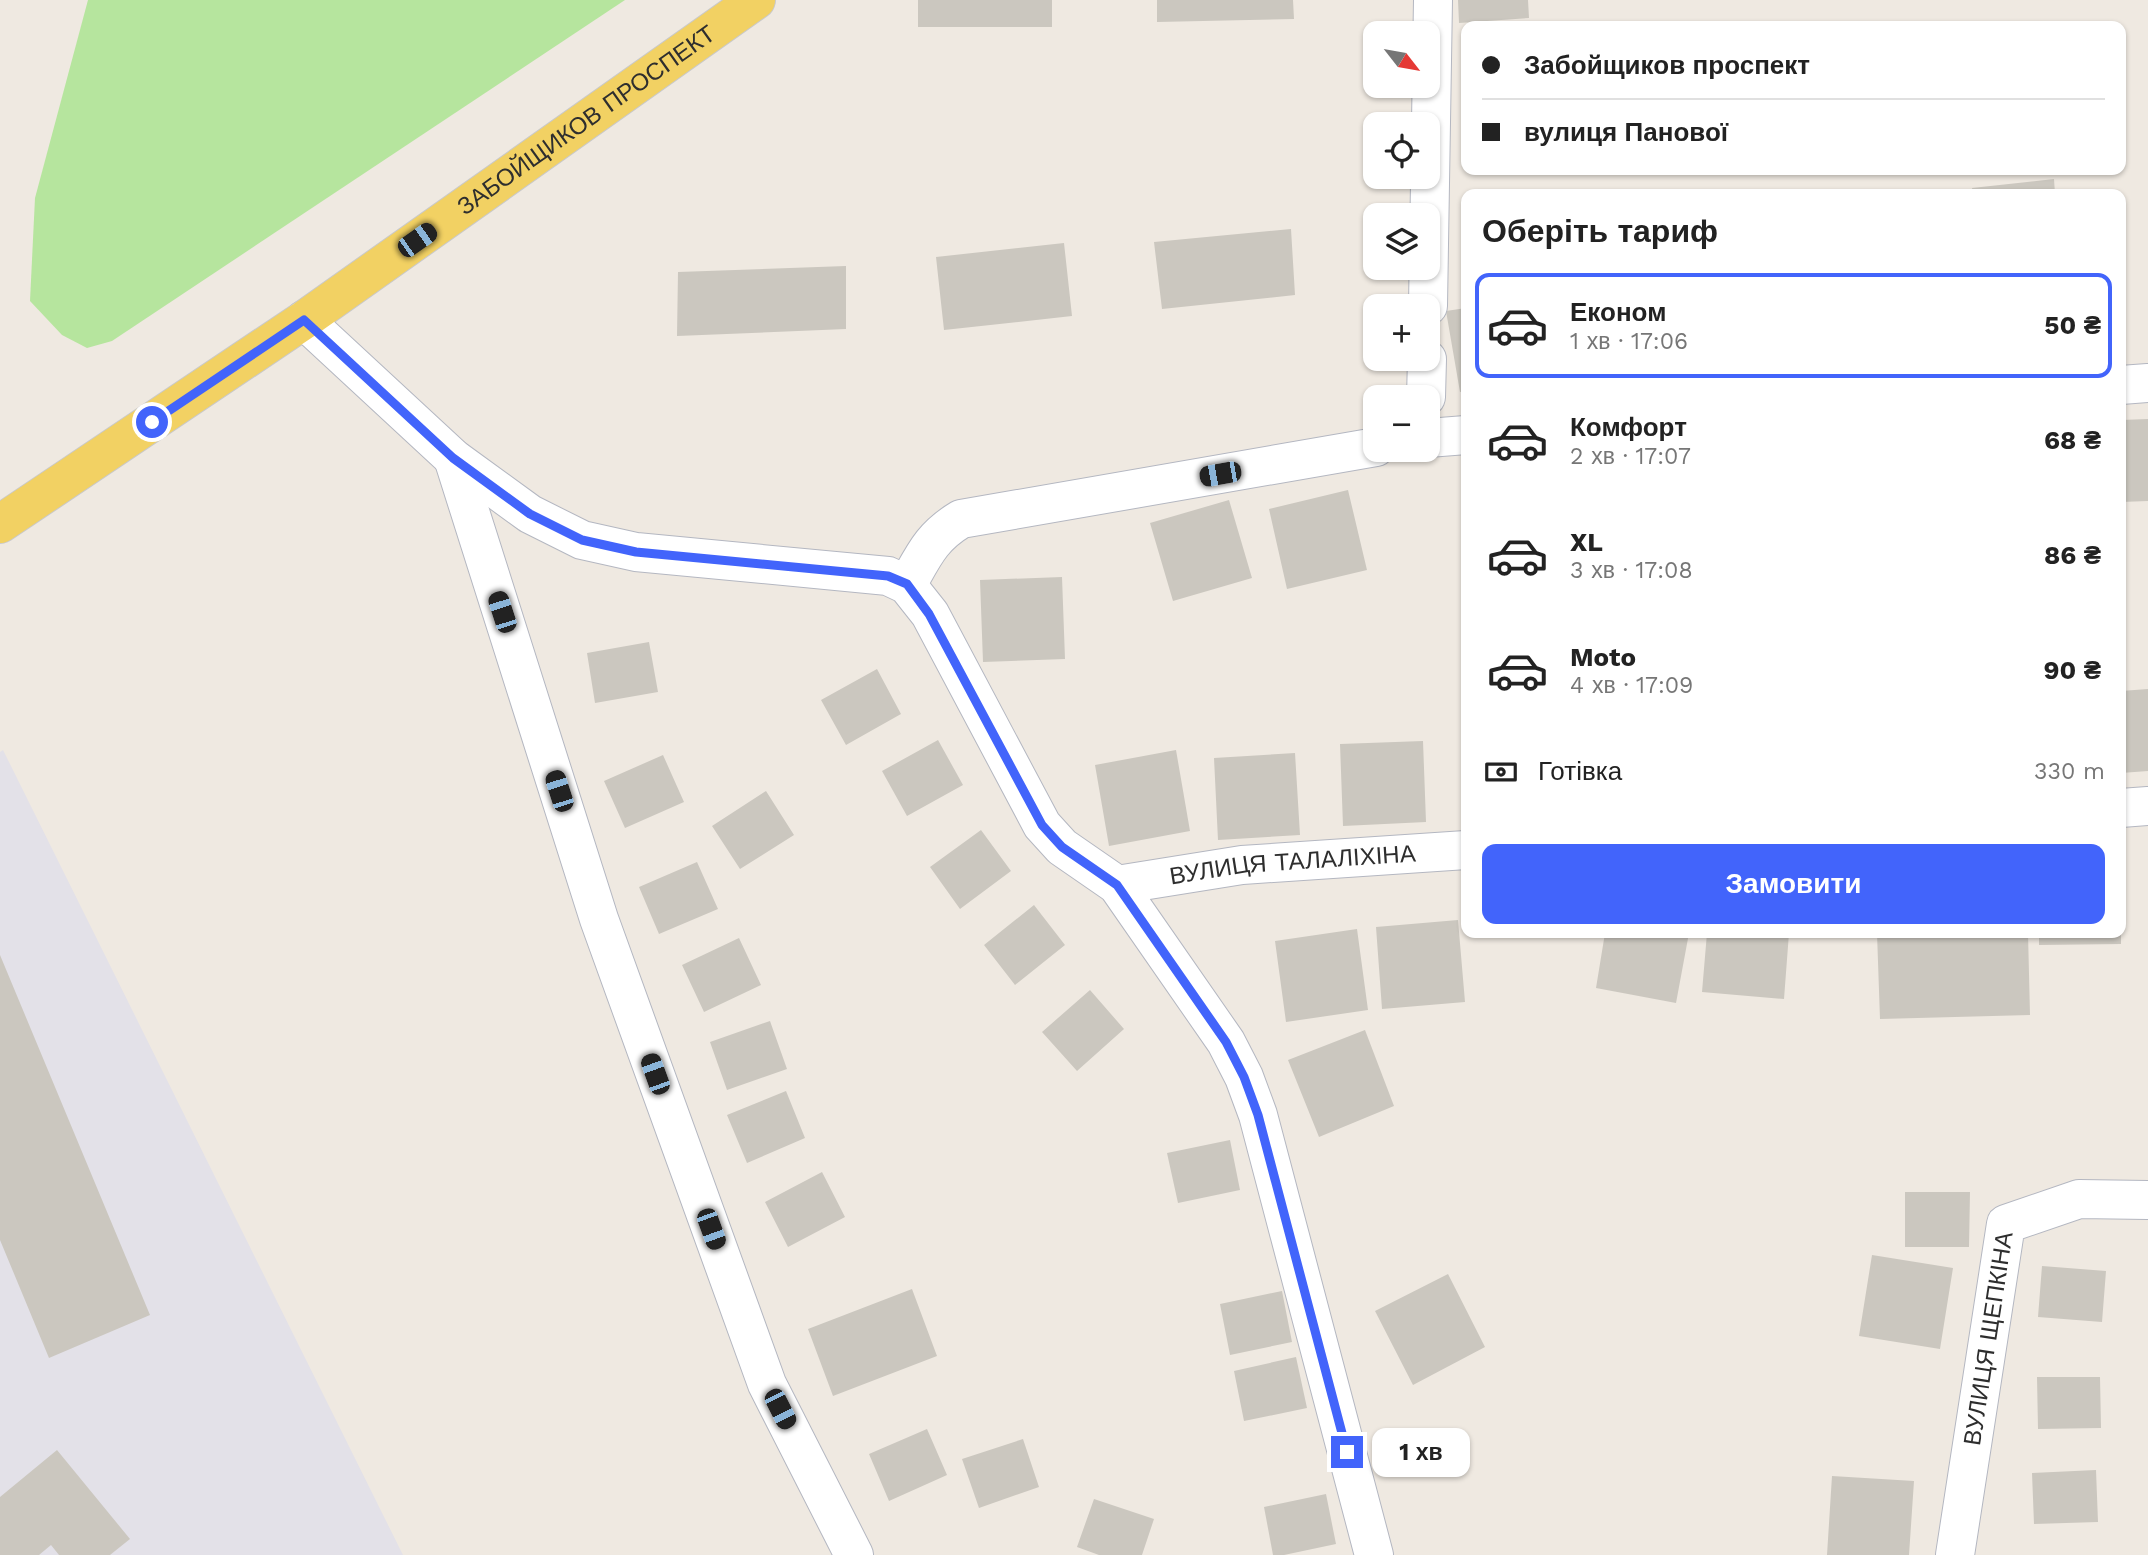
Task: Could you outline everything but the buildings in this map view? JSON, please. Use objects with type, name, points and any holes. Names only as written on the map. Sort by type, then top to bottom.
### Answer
[{"type":"main road","name":"ЗАБОЙЩИКОВ ПРОСПЕКТ","points":[[0,524],[304,320],[756,0]]},
{"type":"street","points":[[1427,294],[1433,0]]},
{"type":"street","points":[[304,320],[453,458],[530,514],[582,540],[636,552],[888,576],[907,584],[929,614],[1042,825],[1062,847],[1117,885],[1226,1042],[1244,1077],[1258,1115],[1374,1555]]},
{"type":"street","points":[[2126,385],[2148,383]]},
{"type":"street","points":[[1440,437],[1461,435]]},
{"type":"street","points":[[907,584],[932,541],[961,519],[1363,449]]},
{"type":"street","points":[[453,458],[599,919],[767,1384],[854,1555]]},
{"type":"street","points":[[2126,808],[2148,806]]},
{"type":"street","name":"ВУЛИЦЯ ТАЛАЛІХІНА","points":[[1117,885],[1242,865],[1461,850]]},
{"type":"street","name":"ВУЛИЦЯ ЩЕПКІНА","points":[[1955,1555],[2006,1224],[2079,1199],[2148,1200]]},
{"type":"shaded area","points":[[3,750],[403,1555],[0,1555],[0,752]]},
{"type":"green space","points":[[88,0],[625,0],[112,341],[87,348],[62,335],[30,301],[35,198]]},
{"type":"route","points":[[152,422],[304,320],[453,458],[530,514],[582,540],[636,552],[888,576],[907,584],[929,614],[1042,825],[1062,847],[1117,885],[1226,1042],[1244,1077],[1258,1115],[1347,1452]]}]
